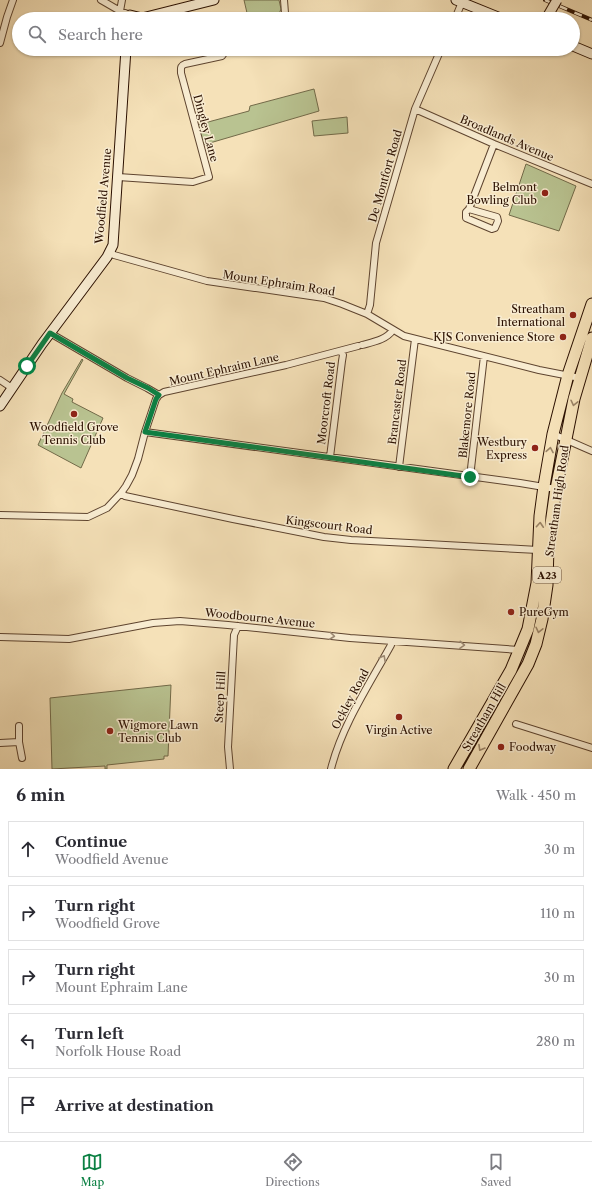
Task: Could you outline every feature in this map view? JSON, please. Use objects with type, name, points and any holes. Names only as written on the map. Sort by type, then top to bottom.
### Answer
[{"type":"highway","name":"Streatham High Road","points":[[514,664],[528,629],[537,583],[540,516],[553,434],[568,375],[592,304]]},
{"type":"highway","name":"Streatham High Road","points":[[469,769],[528,664],[536,644],[542,619],[547,585],[548,545],[556,489],[580,378],[592,338]]},
{"type":"highway","name":"Streatham Hill","points":[[454,769],[514,664]]},
{"type":"street","points":[[0,44],[7,16],[13,0]]},
{"type":"street","points":[[101,0],[120,11],[122,0]]},
{"type":"street","points":[[166,12],[214,0]]},
{"type":"street","points":[[284,0],[285,12]]},
{"type":"street","points":[[550,12],[558,0]]},
{"type":"street","points":[[457,12],[459,1],[486,12]]},
{"type":"street","points":[[580,49],[592,54]]},
{"type":"street","name":"Woodfield Avenue","points":[[0,406],[50,333],[110,252],[113,245],[126,56]]},
{"type":"street","name":"Dingley Lane","points":[[118,177],[192,182],[209,178],[180,68],[185,64],[222,56]]},
{"type":"street","name":"De Montfort Road","points":[[367,314],[370,305],[376,243],[415,110],[438,56]]},
{"type":"street","name":"Broadlands Avenue","points":[[415,110],[592,184]]},
{"type":"street","points":[[468,209],[497,217],[498,221],[495,228],[492,229],[466,218],[466,212],[494,144]]},
{"type":"street","name":"Mount Ephraim Road","points":[[110,252],[114,255],[207,282],[324,298],[367,314],[404,336],[539,370],[580,378]]},
{"type":"street","name":"Mount Ephraim Lane","points":[[0,515],[88,517],[107,508],[121,493],[132,475],[156,399],[164,392],[342,351],[382,339],[393,330]]},
{"type":"street","points":[[50,333],[159,395]]},
{"type":"street","name":"Brancaster Road","points":[[400,467],[414,339]]},
{"type":"street","name":"Moorcroft Road","points":[[330,457],[343,355],[342,351]]},
{"type":"street","name":"Blakemore Road","points":[[470,477],[484,356]]},
{"type":"street","points":[[0,380],[12,388]]},
{"type":"street","points":[[145,432],[544,486],[556,489]]},
{"type":"street","points":[[553,434],[592,451]]},
{"type":"street","name":"Kingscourt Road","points":[[121,493],[125,496],[324,537],[409,544],[538,550]]},
{"type":"street","name":"Woodbourne Avenue","points":[[0,637],[69,639],[153,623],[190,622],[391,641],[519,650]]},
{"type":"street","name":"Steep Hill","points":[[230,769],[228,747],[234,636],[238,626]]},
{"type":"street","name":"Ockley Road","points":[[331,769],[340,741],[364,693],[391,645],[391,641]]},
{"type":"street","points":[[516,724],[592,748]]},
{"type":"street","points":[[19,726],[19,742],[22,758]]},
{"type":"street","points":[[0,743],[19,742]]},
{"type":"green space","points":[[244,0],[279,0],[281,9],[280,12],[247,12]]},
{"type":"green space","points":[[314,89],[319,111],[203,145],[197,125],[249,111],[250,106]]},
{"type":"green space","points":[[347,117],[348,133],[314,136],[312,121]]},
{"type":"green space","name":"Belmont Bowling Club","points":[[526,164],[576,186],[559,231],[509,215]]},
{"type":"green space","name":"Woodfield Grove Tennis Club","points":[[82,359],[83,360],[64,394],[73,399],[72,402],[103,418],[81,468],[38,445],[62,393]]},
{"type":"green space","name":"Wigmore Lawn Tennis Club","points":[[171,685],[168,756],[164,756],[164,759],[107,765],[107,769],[105,769],[105,766],[52,769],[50,698]]},
{"type":"railway","points":[[545,0],[573,12]]},
{"type":"railway","points":[[580,15],[592,20]]},
{"type":"place","name":"Belmont Bowling Club","points":[[545,193]]},
{"type":"place","name":"Streatham International","points":[[573,315]]},
{"type":"place","name":"KJS Convenience Store","points":[[563,337]]},
{"type":"place","name":"Woodfield Grove Tennis Club","points":[[74,414]]},
{"type":"place","name":"Westbury Express","points":[[535,448]]},
{"type":"place","name":"PureGym","points":[[511,612]]},
{"type":"place","name":"Virgin Active","points":[[399,717]]},
{"type":"place","name":"Wigmore Lawn Tennis Club","points":[[110,731]]},
{"type":"place","name":"Foodway","points":[[501,747]]},
{"type":"route","points":[[27,366],[50,333],[159,395],[156,399],[145,432],[470,477]]}]
